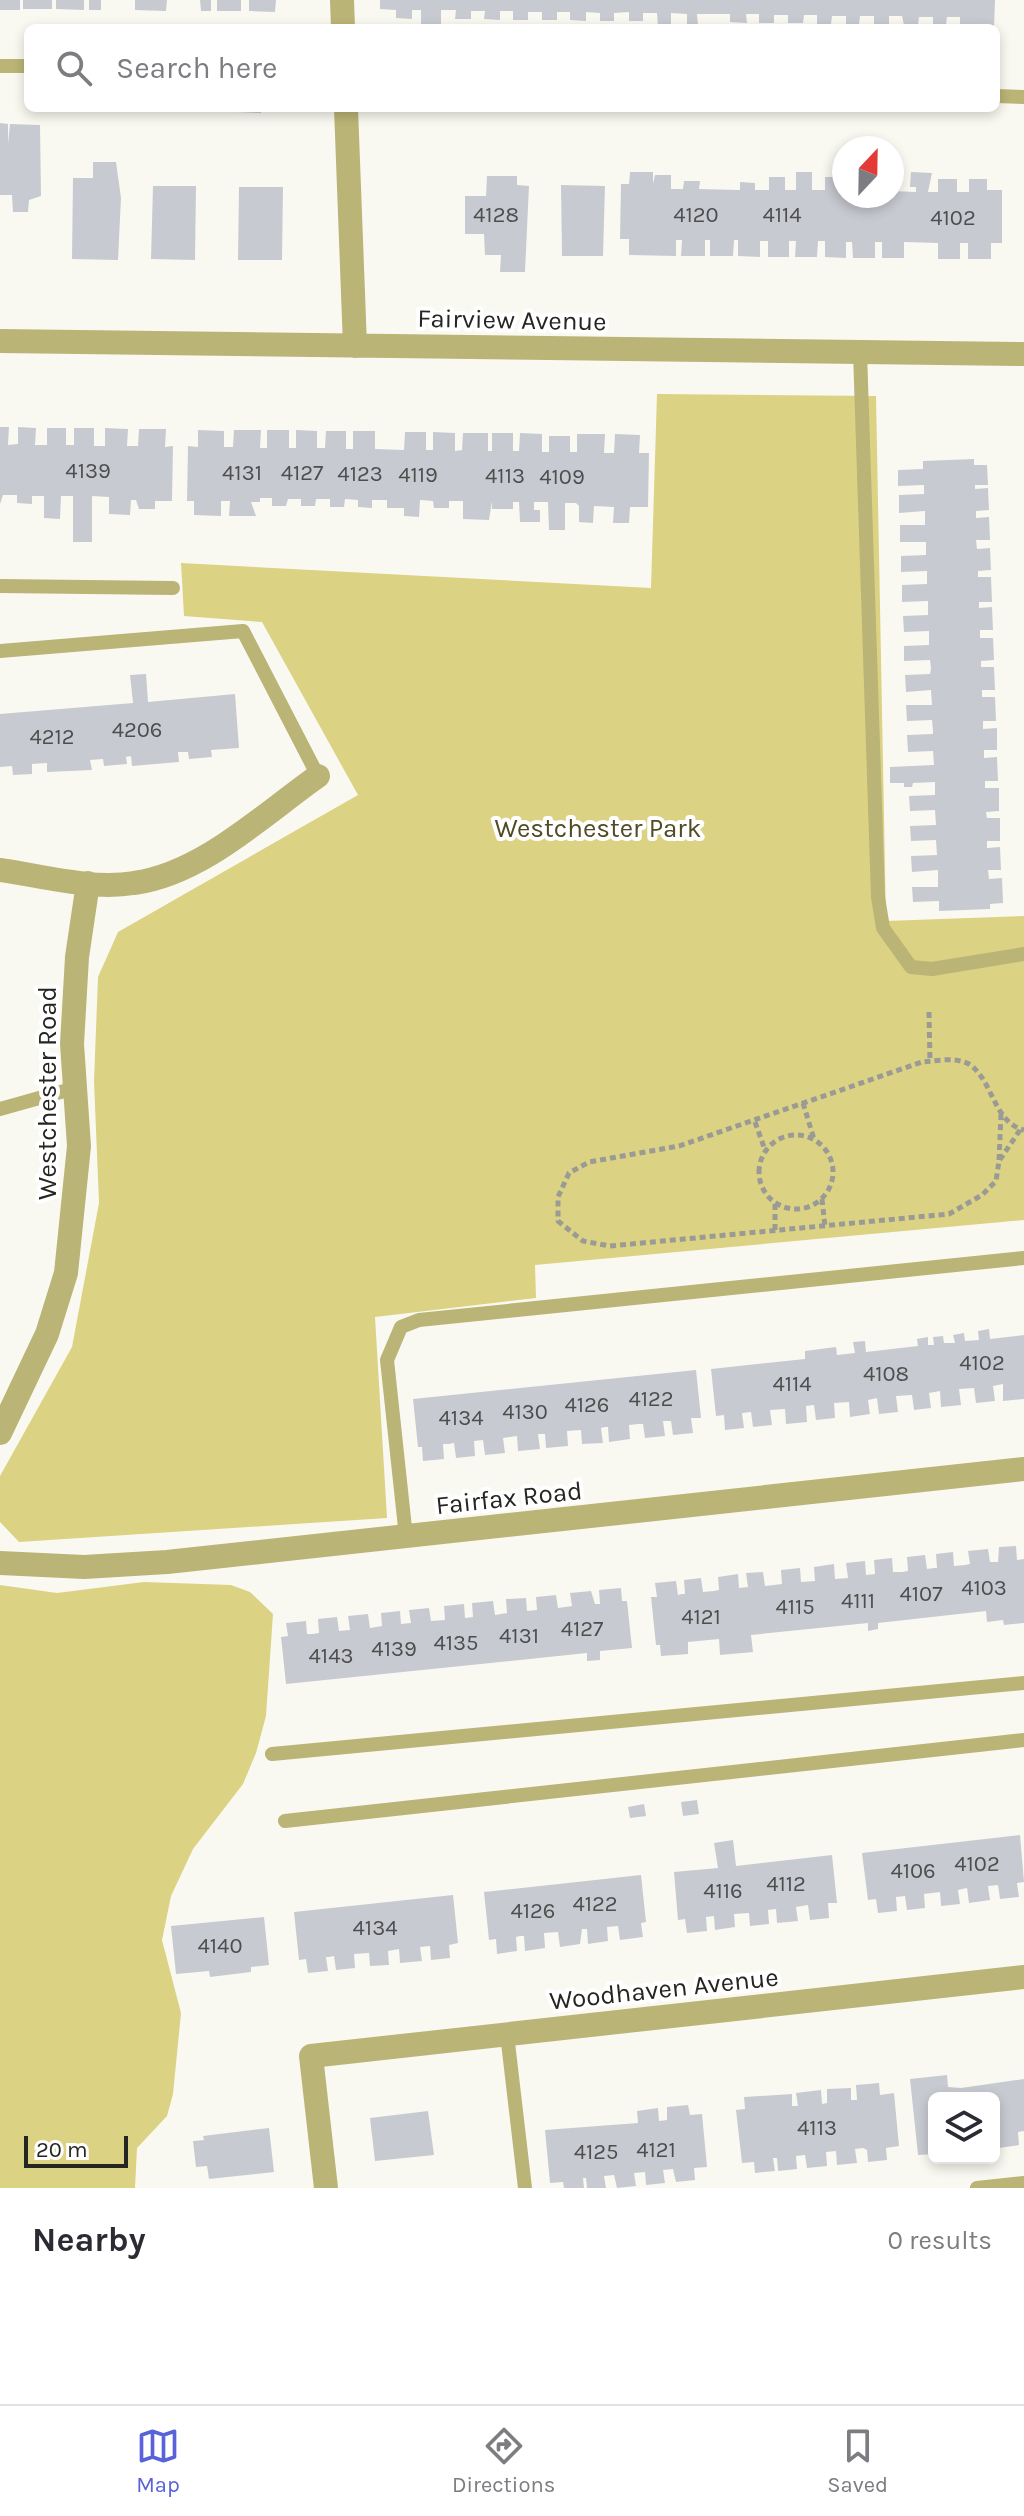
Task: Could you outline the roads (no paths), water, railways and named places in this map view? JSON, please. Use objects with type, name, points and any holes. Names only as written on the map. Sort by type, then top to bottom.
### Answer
[{"type":"street","points":[[342,0],[343,24]]},
{"type":"street","points":[[346,112],[355,346]]},
{"type":"street","name":"Fairview Avenue","points":[[0,341],[1024,354]]},
{"type":"street","points":[[0,870],[88,883],[134,883],[169,873],[206,855],[318,776]]},
{"type":"street","name":"Westchester Road","points":[[0,1433],[47,1334],[66,1273],[79,1146],[72,1044],[76,970],[88,883]]},
{"type":"street","name":"Fairfax Road","points":[[0,1563],[84,1567],[167,1562],[1024,1469]]},
{"type":"street","name":"Woodhaven Avenue","points":[[326,2188],[311,2056],[1024,1977]]},
{"type":"lane","points":[[0,66],[24,66]]},
{"type":"lane","points":[[1000,96],[1024,97]]},
{"type":"lane","points":[[860,352],[878,897],[883,928],[911,967],[932,969],[1024,954]]},
{"type":"lane","points":[[0,586],[173,588]]},
{"type":"lane","points":[[0,651],[243,631],[318,776]]},
{"type":"lane","points":[[0,1109],[75,1088]]},
{"type":"lane","points":[[406,1537],[387,1360],[401,1327],[419,1320],[1024,1258]]},
{"type":"lane","points":[[272,1754],[1024,1683]]},
{"type":"lane","points":[[285,1821],[1024,1740]]},
{"type":"lane","points":[[507,2034],[525,2188]]},
{"type":"lane","points":[[977,2188],[1024,2183]]},
{"type":"park label","name":"Westchester Park","points":[[598,828]]}]
